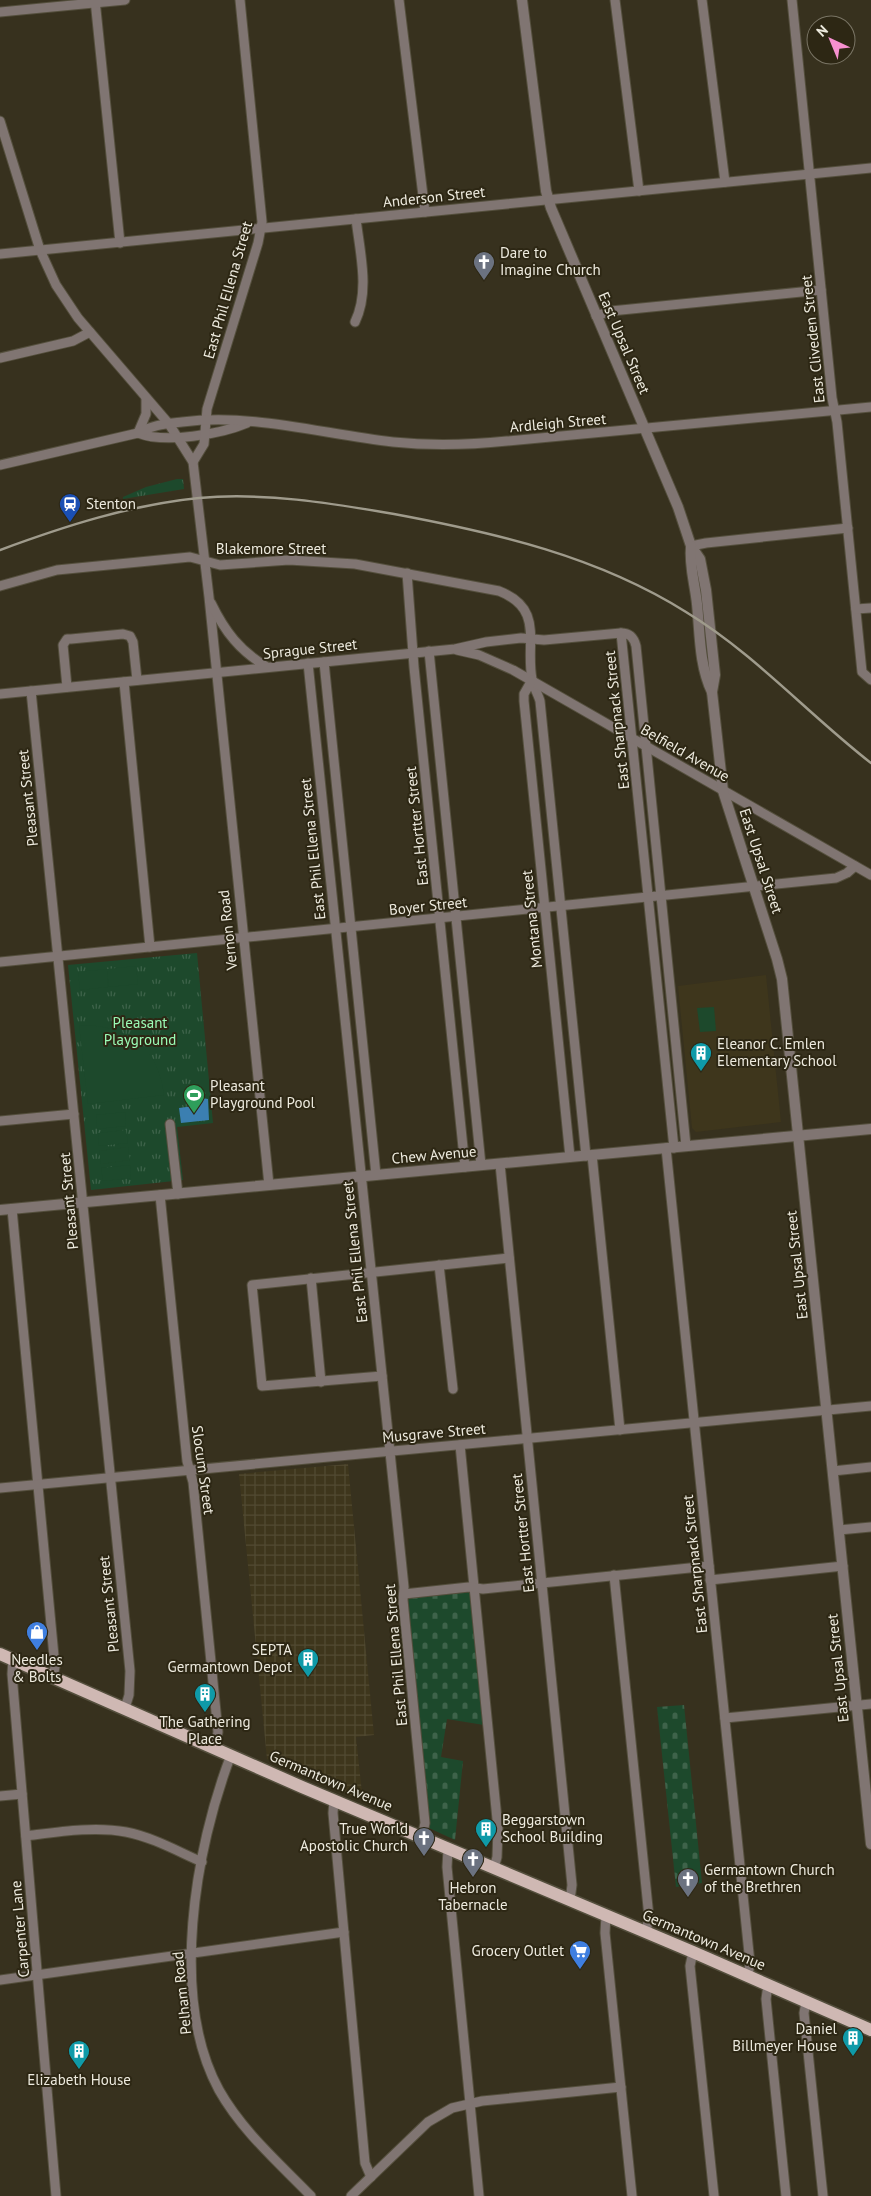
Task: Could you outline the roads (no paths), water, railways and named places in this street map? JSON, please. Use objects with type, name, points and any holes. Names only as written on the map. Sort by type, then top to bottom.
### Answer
[{"type":"main road","name":"Germantown Avenue","points":[[0,1654],[334,1800],[693,1952],[871,2030]]},
{"type":"street","points":[[0,12],[125,0]]},
{"type":"street","name":"East Phil Ellena Street","points":[[193,462],[204,444],[206,419],[262,229],[240,0]]},
{"type":"street","points":[[399,0],[426,212]]},
{"type":"street","name":"East Upsal Street","points":[[522,0],[548,200],[678,507],[691,546],[690,562],[697,603],[704,677],[712,692],[723,791],[782,979],[871,1844]]},
{"type":"street","points":[[615,0],[639,191]]},
{"type":"street","points":[[702,0],[725,182]]},
{"type":"street","name":"East Cliveden Street","points":[[792,0],[832,398],[835,411],[863,674],[871,680]]},
{"type":"street","points":[[95,2],[120,243]]},
{"type":"street","points":[[0,121],[40,250],[62,296],[90,332],[169,424],[193,462]]},
{"type":"street","name":"Anderson Street","points":[[0,254],[871,168]]},
{"type":"street","points":[[355,322],[361,308],[364,293],[356,219]]},
{"type":"street","points":[[596,316],[610,311],[821,290]]},
{"type":"street","points":[[0,358],[73,341],[90,332]]},
{"type":"street","points":[[138,433],[146,414],[146,398]]},
{"type":"street","name":"Ardleigh Street","points":[[0,465],[138,433],[148,428],[206,419],[235,419],[396,442],[446,444],[494,443],[871,407]]},
{"type":"street","name":"Ardleigh Street","points":[[138,433],[159,439],[228,430],[248,422]]},
{"type":"street","name":"Vernon Road","points":[[193,462],[209,597],[269,1185]]},
{"type":"street","points":[[691,546],[848,528]]},
{"type":"street","name":"Blakemore Street","points":[[0,586],[57,570],[190,557],[220,565],[274,560],[322,561],[362,565],[407,572],[499,591],[511,597]]},
{"type":"street","name":"East Hortter Street","points":[[407,572],[465,1167]]},
{"type":"street","points":[[209,597],[225,629],[237,645],[267,668]]},
{"type":"street","name":"Montana Street","points":[[511,597],[521,605],[528,616],[531,639],[532,680],[540,701],[620,1430]]},
{"type":"street","points":[[856,609],[871,608]]},
{"type":"street","name":"Sprague Street","points":[[0,694],[455,649],[486,642],[544,640],[621,633]]},
{"type":"street","name":"East Sharpnack Street","points":[[686,1146],[635,643],[629,634],[621,633],[649,897],[694,1423],[750,1962],[748,1976]]},
{"type":"street","points":[[67,687],[63,648],[64,642],[70,639],[123,634],[130,636],[133,642],[137,680]]},
{"type":"street","name":"Belfield Avenue","points":[[455,649],[491,659],[532,680],[871,875]]},
{"type":"street","name":"East Hortter Street","points":[[429,651],[481,1165]]},
{"type":"street","name":"East Phil Ellena Street","points":[[324,662],[376,1175]]},
{"type":"street","name":"East Phil Ellena Street","points":[[308,664],[404,1594],[425,1823],[422,1837]]},
{"type":"street","name":"Montana Street","points":[[532,680],[524,694],[524,700],[570,1157]]},
{"type":"street","points":[[124,682],[150,947]]},
{"type":"street","name":"Pleasant Street","points":[[31,691],[130,1671],[129,1695],[124,1708]]},
{"type":"street","name":"Boyer Street","points":[[0,962],[836,878],[847,874],[855,866]]},
{"type":"street","points":[[0,1121],[74,1114]]},
{"type":"street","points":[[170,1124],[178,1194]]},
{"type":"street","name":"Chew Avenue","points":[[0,1210],[871,1129]]},
{"type":"street","name":"East Hortter Street","points":[[500,1164],[572,1885],[570,1900]]},
{"type":"street","name":"Slocum Street","points":[[160,1196],[187,1460],[193,1482],[218,1732],[215,1748]]},
{"type":"street","points":[[12,1209],[55,1667],[53,1677]]},
{"type":"street","points":[[382,1376],[262,1386],[252,1285],[509,1258]]},
{"type":"street","points":[[439,1265],[453,1389]]},
{"type":"street","points":[[311,1278],[321,1382]]},
{"type":"street","name":"Musgrave Street","points":[[0,1488],[871,1406]]},
{"type":"street","points":[[460,1444],[498,1829],[497,1857],[494,1868]]},
{"type":"street","points":[[833,1471],[871,1468]]},
{"type":"street","points":[[839,1530],[871,1527]]},
{"type":"street","points":[[404,1594],[709,1566]]},
{"type":"street","points":[[710,1580],[843,1566]]},
{"type":"street","points":[[614,1575],[649,1916],[646,1932]]},
{"type":"street","name":"Carpenter Lane","points":[[13,1659],[12,1674],[56,2196]]},
{"type":"street","points":[[725,1718],[871,1704]]},
{"type":"street","name":"Pelham Road","points":[[231,1755],[213,1806],[195,1905],[191,1954],[198,2031],[214,2080],[228,2105],[245,2128],[310,2196]]},
{"type":"street","points":[[0,1796],[22,1794]]},
{"type":"street","points":[[334,1800],[333,1813],[365,2163],[371,2176]]},
{"type":"street","points":[[26,1836],[96,1830],[126,1832],[146,1838],[202,1862]]},
{"type":"street","points":[[448,1848],[447,1867],[480,2196]]},
{"type":"street","points":[[606,1916],[605,1933],[632,2196]]},
{"type":"street","points":[[0,1980],[344,1932]]},
{"type":"street","points":[[693,1952],[690,1966],[714,2196]]},
{"type":"street","points":[[768,1985],[766,1999],[786,2196]]},
{"type":"street","points":[[806,2002],[804,2013],[823,2196]]},
{"type":"street","points":[[351,2196],[436,2116],[452,2108],[470,2103],[621,2087]]},
{"type":"water","name":"Pleasant Playground Pool","points":[[196,1097],[208,1099],[209,1120],[181,1123],[179,1108],[194,1106]]},
{"type":"railway","points":[[0,550],[73,525],[123,511],[199,498],[247,496],[296,500],[346,506],[470,529],[545,549],[581,561],[652,592],[686,612],[735,646],[871,763]]},
{"type":"place","name":"Dare to Imagine Church","points":[[484,281]]},
{"type":"place","name":"Stenton","points":[[70,523]]},
{"type":"place","name":"Eleanor C. Emlen Elementary School","points":[[701,1072]]},
{"type":"place","name":"Pleasant Playground Pool","points":[[194,1114]]},
{"type":"place","name":"Needles & Bolts","points":[[37,1651]]},
{"type":"place","name":"SEPTA Germantown Depot","points":[[308,1678]]},
{"type":"place","name":"The Gathering Place","points":[[205,1713]]},
{"type":"place","name":"Beggarstown School Building","points":[[486,1848]]},
{"type":"place","name":"True World Apostolic Church","points":[[424,1857]]},
{"type":"place","name":"Hebron Tabernacle","points":[[473,1878]]},
{"type":"place","name":"Germantown Church of the Brethren","points":[[688,1898]]},
{"type":"place","name":"Grocery Outlet","points":[[580,1970]]},
{"type":"place","name":"Daniel Billmeyer House","points":[[853,2057]]},
{"type":"place","name":"Elizabeth House","points":[[79,2070]]},
{"type":"park label","name":"Pleasant Playground","points":[[140,1032]]}]
